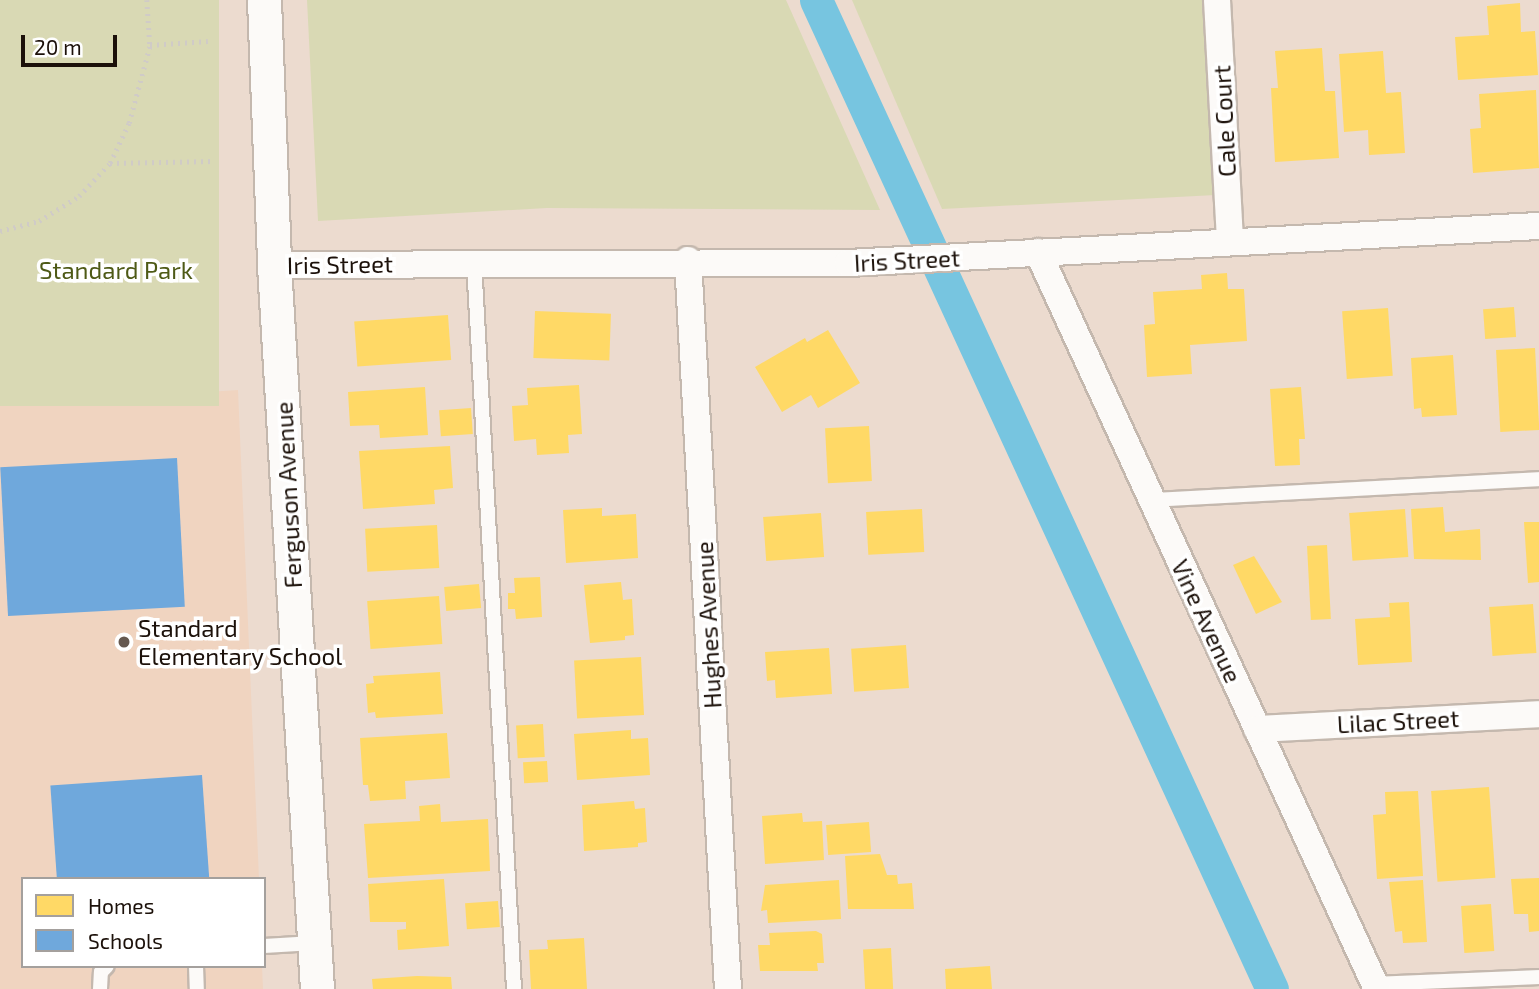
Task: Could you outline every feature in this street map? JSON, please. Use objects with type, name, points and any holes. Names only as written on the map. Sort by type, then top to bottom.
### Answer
[{"type":"street","name":"Ferguson Avenue","points":[[264,0],[274,265],[317,989]]},
{"type":"street","name":"Cale Court","points":[[1217,0],[1230,242]]},
{"type":"street","name":"Iris Street","points":[[274,265],[688,260],[848,263],[1539,226]]},
{"type":"street","name":"Vine Avenue","points":[[1038,252],[1376,987]]},
{"type":"street","name":"Hughes Avenue","points":[[688,260],[728,989]]},
{"type":"street","name":"Lilac Street","points":[[1257,729],[1539,714]]},
{"type":"lane","points":[[474,262],[514,989]]},
{"type":"lane","points":[[1152,500],[1539,479]]},
{"type":"lane","points":[[266,946],[314,943]]},
{"type":"lane","points":[[100,989],[106,968]]},
{"type":"lane","points":[[196,968],[197,989]]},
{"type":"lane","points":[[1376,987],[1539,977]]},
{"type":"path","points":[[0,231],[16,229],[49,215],[79,196],[110,163],[130,123],[150,45],[147,0]]},
{"type":"path","points":[[150,45],[208,41]]},
{"type":"path","points":[[110,163],[215,161]]},
{"type":"shaded area","name":"Standard Elementary School","points":[[238,390],[259,877],[21,877],[21,968],[262,968],[263,989],[0,989],[0,406]]},
{"type":"green space","name":"Standard Park","points":[[0,0],[219,0],[219,406],[0,406]]},
{"type":"green space","points":[[307,0],[786,0],[880,210],[547,208],[318,221]]},
{"type":"green space","points":[[852,0],[1225,0],[1235,194],[942,209]]},
{"type":"building: Homes","points":[[1520,3],[1521,32],[1535,31],[1538,75],[1458,80],[1455,37],[1489,35],[1487,6]]},
{"type":"building: Homes","points":[[1322,48],[1325,91],[1335,91],[1339,158],[1275,162],[1271,88],[1278,88],[1275,51]]},
{"type":"building: Homes","points":[[1383,51],[1386,93],[1401,92],[1405,153],[1369,155],[1368,130],[1344,132],[1339,54]]},
{"type":"building: Homes","points":[[1536,90],[1539,168],[1473,173],[1470,129],[1481,128],[1479,94]]},
{"type":"building: Homes","points":[[1227,273],[1228,289],[1244,289],[1247,341],[1190,345],[1192,374],[1147,377],[1144,325],[1155,324],[1153,292],[1202,289],[1201,275]]},
{"type":"building: Homes","points":[[1514,307],[1516,337],[1485,339],[1483,309]]},
{"type":"building: Homes","points":[[1388,308],[1393,376],[1347,379],[1342,311]]},
{"type":"building: Homes","points":[[535,311],[611,314],[609,361],[533,358]]},
{"type":"building: Homes","points":[[448,315],[451,360],[357,366],[354,322]]},
{"type":"building: Homes","points":[[828,330],[860,383],[818,408],[811,395],[782,412],[755,367],[805,338],[807,342]]},
{"type":"building: Homes","points":[[1535,348],[1539,430],[1500,432],[1496,350]]},
{"type":"building: Homes","points":[[1453,355],[1457,415],[1422,417],[1421,408],[1414,409],[1411,358]]},
{"type":"building: Homes","points":[[579,385],[582,434],[568,435],[569,453],[537,455],[536,439],[514,441],[512,406],[528,405],[527,388]]},
{"type":"building: Homes","points":[[425,387],[428,435],[380,438],[379,425],[350,426],[348,392]]},
{"type":"building: Homes","points":[[1301,387],[1305,439],[1299,439],[1300,465],[1275,466],[1270,389]]},
{"type":"building: Homes","points":[[471,408],[473,434],[441,436],[439,410]]},
{"type":"building: Homes","points":[[869,426],[872,481],[828,483],[825,428]]},
{"type":"building: Homes","points":[[450,446],[453,488],[434,490],[435,504],[363,509],[359,451]]},
{"type":"building: Homes","points":[[1443,507],[1445,532],[1480,529],[1481,560],[1414,559],[1411,509]]},
{"type":"building: Homes","points":[[602,508],[602,516],[636,514],[638,558],[566,563],[563,510]]},
{"type":"building: Homes","points":[[922,509],[924,552],[868,555],[866,512]]},
{"type":"building: Homes","points":[[1405,509],[1408,557],[1352,561],[1349,513]]},
{"type":"building: Homes","points":[[821,513],[824,557],[766,561],[763,517]]},
{"type":"building: Homes","points":[[1524,522],[1539,522],[1539,582],[1528,583]]},
{"type":"building: Homes","points":[[437,525],[439,568],[367,572],[365,529]]},
{"type":"building: Homes","points":[[1327,545],[1331,619],[1311,620],[1307,546]]},
{"type":"building: Homes","points":[[1254,556],[1282,602],[1256,614],[1233,565]]},
{"type":"building: Homes","points":[[540,577],[542,617],[516,619],[515,609],[508,609],[508,593],[515,593],[514,578]]},
{"type":"building: Homes","points":[[621,582],[623,600],[632,599],[634,635],[625,636],[625,640],[590,643],[584,585]]},
{"type":"building: Homes","points":[[479,584],[481,608],[446,611],[444,587]]},
{"type":"building: Homes","points":[[439,596],[442,644],[371,649],[367,601]]},
{"type":"building: Homes","points":[[1409,602],[1412,662],[1358,665],[1355,619],[1390,617],[1389,603]]},
{"type":"building: Homes","points":[[1533,604],[1536,653],[1493,656],[1489,607]]},
{"type":"building: Homes","points":[[906,645],[909,688],[854,692],[851,649]]},
{"type":"building: Homes","points":[[829,648],[832,694],[776,698],[775,680],[767,681],[765,652]]},
{"type":"building: Homes","points":[[641,657],[644,715],[577,718],[574,661]]},
{"type":"building: Homes","points":[[440,672],[443,714],[376,718],[375,712],[368,713],[366,684],[374,683],[373,676]]},
{"type":"building: Homes","points":[[543,724],[545,757],[518,758],[516,725]]},
{"type":"building: Homes","points":[[631,730],[631,739],[648,738],[650,775],[577,780],[574,734]]},
{"type":"building: Homes","points":[[447,733],[450,778],[405,781],[406,799],[370,801],[368,785],[363,785],[360,738]]},
{"type":"building: Homes","points":[[547,761],[548,782],[524,783],[523,762]]},
{"type":"building: Homes","points":[[1489,787],[1495,878],[1437,882],[1431,791]]},
{"type":"building: Homes","points":[[1418,791],[1423,876],[1377,879],[1373,815],[1386,814],[1385,792]]},
{"type":"building: Homes","points":[[634,801],[635,809],[645,808],[647,842],[638,843],[638,847],[584,851],[582,805]]},
{"type":"building: Homes","points":[[440,804],[441,822],[488,819],[490,871],[368,878],[364,824],[420,821],[419,806]]},
{"type":"building: Homes","points":[[802,813],[803,822],[822,821],[824,860],[765,864],[762,816]]},
{"type":"building: Homes","points":[[869,822],[871,852],[828,855],[826,825]]},
{"type":"building: Homes","points":[[880,854],[887,875],[897,875],[898,884],[912,883],[914,909],[848,909],[845,856]]},
{"type":"building: Homes","points":[[1539,878],[1539,931],[1529,932],[1528,914],[1514,914],[1511,879]]},
{"type":"building: Homes","points":[[444,879],[449,946],[398,950],[397,930],[406,929],[406,922],[370,922],[368,884]]},
{"type":"building: Homes","points":[[839,880],[841,919],[768,923],[767,910],[761,911],[765,885]]},
{"type":"building: Homes","points":[[1423,880],[1427,942],[1403,943],[1402,931],[1395,932],[1389,882]]},
{"type":"building: Homes","points":[[498,901],[500,927],[467,929],[465,903]]},
{"type":"building: Homes","points":[[1491,904],[1494,951],[1464,953],[1461,906]]},
{"type":"building: Homes","points":[[816,931],[822,934],[824,963],[817,963],[818,971],[760,971],[758,945],[770,945],[769,933]]},
{"type":"building: Homes","points":[[584,938],[587,989],[531,989],[529,950],[548,949],[547,940]]},
{"type":"building: Homes","points":[[891,948],[893,989],[865,989],[863,949]]},
{"type":"building: Homes","points":[[990,966],[992,989],[946,989],[945,969]]},
{"type":"building: Homes","points":[[451,977],[452,989],[373,989],[372,979]]},
{"type":"building: Schools","points":[[177,458],[185,607],[8,616],[0,467]]},
{"type":"building: Schools","points":[[202,775],[209,877],[57,877],[50,786]]},
{"type":"waterway","points":[[816,0],[1272,989]]},
{"type":"place","name":"Standard Elementary School","points":[[124,642]]}]
